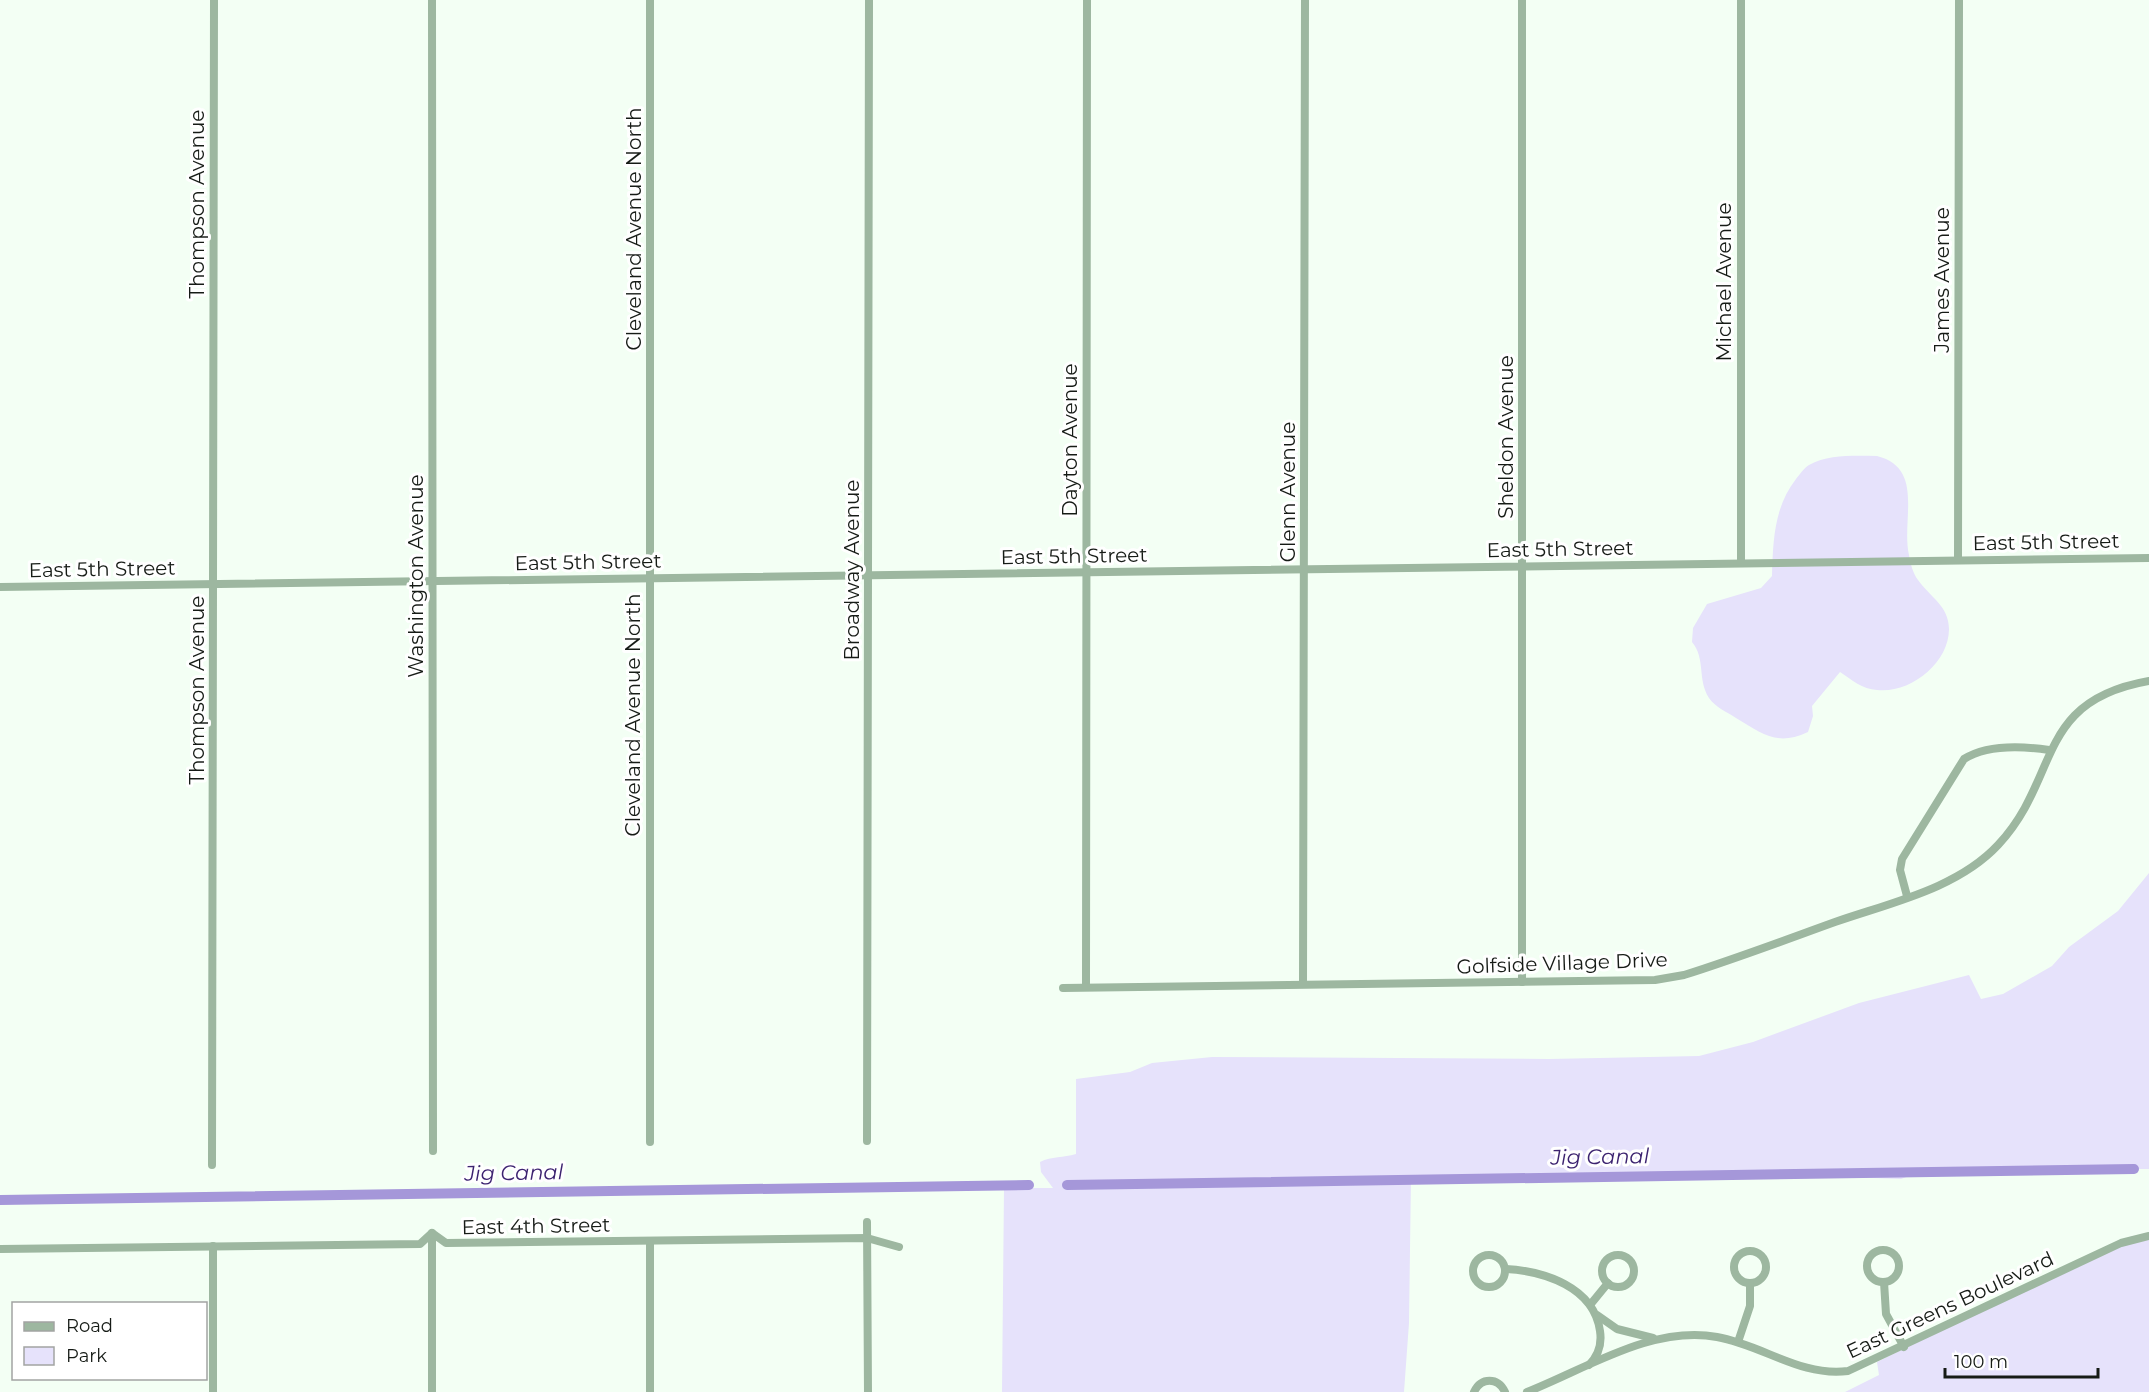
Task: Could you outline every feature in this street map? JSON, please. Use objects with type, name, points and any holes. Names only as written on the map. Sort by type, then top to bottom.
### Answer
[{"type":"street","name":"Thompson Avenue","points":[[212,1165],[214,0]]},
{"type":"street","name":"Washington Avenue","points":[[432,0],[433,1151]]},
{"type":"street","name":"Cleveland Avenue North","points":[[650,0],[650,1142]]},
{"type":"street","name":"Broadway Avenue","points":[[867,1140],[869,0]]},
{"type":"street","name":"Dayton Avenue","points":[[1086,987],[1087,0]]},
{"type":"street","name":"Glenn Avenue","points":[[1304,984],[1305,0]]},
{"type":"street","name":"Sheldon Avenue","points":[[1522,0],[1522,982]]},
{"type":"street","name":"Michael Avenue","points":[[1741,0],[1741,563]]},
{"type":"street","name":"James Avenue","points":[[1958,560],[1959,0]]},
{"type":"street","name":"East 5th Street","points":[[0,587],[2149,558]]},
{"type":"street","name":"Golfside Village Drive","points":[[1063,988],[1655,980],[1684,975],[1954,878],[1996,847],[2028,803],[2049,750],[2068,720],[2085,705],[2119,688],[2149,681]]},
{"type":"street","points":[[1907,896],[1900,870],[1902,859],[1964,759],[1975,752],[1988,749],[2049,750]]},
{"type":"street","points":[[867,1222],[868,1392]]},
{"type":"street","points":[[0,1249],[420,1244],[432,1233]]},
{"type":"street","points":[[432,1233],[432,1392]]},
{"type":"street","name":"East 4th Street","points":[[432,1233],[446,1243],[867,1238],[899,1247]]},
{"type":"street","name":"East Greens Boulevard","points":[[1527,1392],[1583,1370],[1640,1343],[1657,1338],[1701,1335],[1738,1342],[1798,1366],[1835,1373],[1861,1367],[2121,1243],[2149,1236]]},
{"type":"street","points":[[650,1241],[650,1392]]},
{"type":"street","points":[[213,1246],[213,1392]]},
{"type":"street","points":[[1880,1249],[1895,1254],[1899,1264],[1897,1274],[1884,1282],[1869,1275],[1866,1265],[1870,1254],[1880,1249]]},
{"type":"street","points":[[1748,1252],[1758,1254],[1766,1266],[1760,1280],[1750,1284],[1736,1276],[1734,1266],[1738,1256],[1748,1252]]},
{"type":"street","points":[[1506,1269],[1503,1279],[1495,1286],[1484,1286],[1473,1275],[1474,1264],[1487,1254],[1497,1256],[1506,1269],[1527,1271],[1558,1280],[1579,1293],[1590,1305],[1597,1315],[1601,1344],[1596,1358],[1583,1370]]},
{"type":"street","points":[[1615,1255],[1629,1259],[1634,1269],[1632,1280],[1623,1286],[1608,1283],[1602,1274],[1606,1260],[1615,1255]]},
{"type":"street","points":[[1884,1282],[1887,1314],[1904,1347]]},
{"type":"street","points":[[1590,1305],[1608,1283]]},
{"type":"street","points":[[1738,1342],[1750,1306],[1750,1284]]},
{"type":"street","name":"East Greens Boulevard","points":[[1597,1315],[1617,1329],[1657,1338]]},
{"type":"street","points":[[1474,1392],[1480,1383],[1490,1380],[1499,1384],[1505,1392]]},
{"type":"green space","points":[[1877,456],[1892,462],[1901,472],[1906,483],[1907,541],[1911,564],[1916,577],[1946,614],[1949,629],[1947,642],[1935,665],[1914,682],[1889,690],[1877,690],[1857,684],[1840,672],[1812,706],[1813,716],[1808,732],[1787,738],[1762,733],[1721,709],[1709,698],[1703,684],[1699,655],[1692,642],[1693,628],[1707,604],[1761,588],[1772,576],[1774,537],[1779,513],[1789,490],[1805,468],[1817,461],[1834,457]]},
{"type":"green space","points":[[2149,873],[2149,1169],[1931,1168],[1901,1179],[1818,1176],[1411,1176],[1409,1323],[1404,1392],[1002,1392],[1004,1188],[1053,1188],[1041,1172],[1040,1162],[1076,1154],[1076,1079],[1130,1072],[1152,1063],[1212,1057],[1549,1059],[1699,1056],[1753,1042],[1859,1003],[1969,975],[1981,999],[2003,994],[2052,966],[2069,947],[2118,911]]},
{"type":"green space","points":[[2149,1235],[2149,1392],[1845,1392],[1879,1375],[1877,1362],[2132,1236]]},
{"type":"waterway","name":"Jig Canal","points":[[1067,1185],[2134,1169]]},
{"type":"waterway","name":"Jig Canal","points":[[0,1200],[1029,1185]]}]
